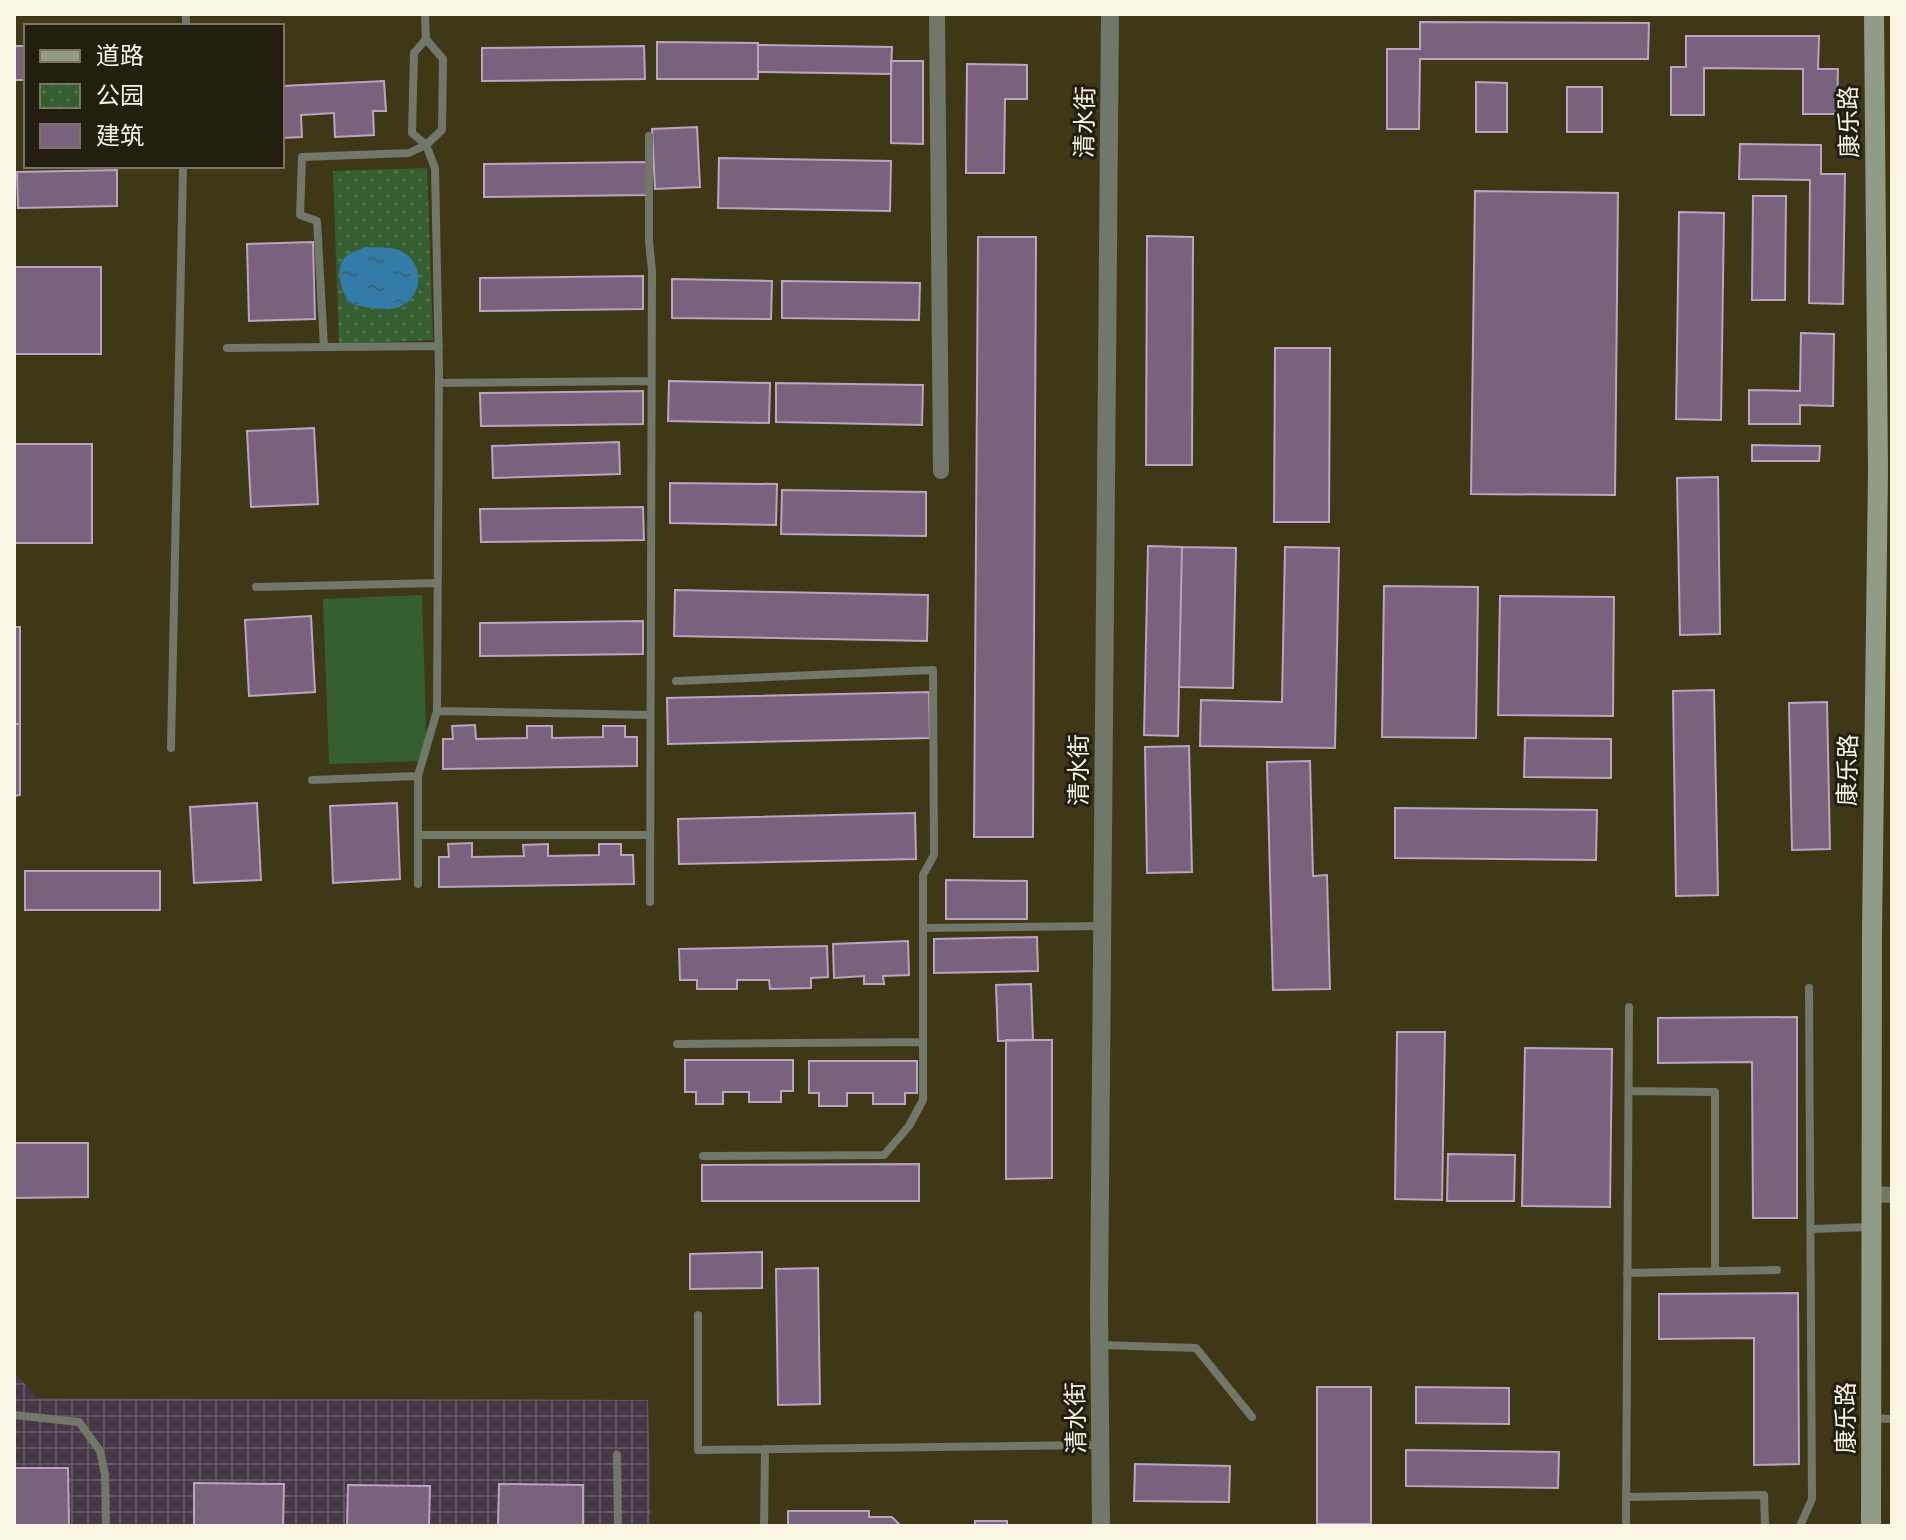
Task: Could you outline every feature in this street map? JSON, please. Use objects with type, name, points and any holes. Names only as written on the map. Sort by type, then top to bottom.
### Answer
[{"type":"main road","name":"康乐路","points":[[1871,1526],[1882,1418],[1872,1227],[1882,1195],[1872,932],[1878,471],[1874,14]]},
{"type":"street","points":[[937,14],[941,471]]},
{"type":"street","name":"清水街","points":[[1101,1526],[1099,1345],[1110,14]]},
{"type":"lane","points":[[324,347],[317,221],[300,215],[302,157],[409,153],[426,145],[442,130],[443,59],[426,39],[425,14]]},
{"type":"lane","points":[[418,884],[418,776],[437,711],[439,346],[435,168],[426,145],[412,133],[414,53],[426,39]]},
{"type":"lane","points":[[649,136],[650,902]]},
{"type":"lane","points":[[171,748],[183,168]]},
{"type":"lane","points":[[227,348],[439,346]]},
{"type":"lane","points":[[439,383],[651,381]]},
{"type":"lane","points":[[256,587],[438,583]]},
{"type":"lane","points":[[676,681],[933,670],[934,855],[923,875],[923,1100],[909,1126],[884,1155],[703,1156]]},
{"type":"lane","points":[[437,711],[650,715]]},
{"type":"lane","points":[[312,780],[418,776]]},
{"type":"lane","points":[[418,835],[650,835]]},
{"type":"lane","points":[[924,928],[1102,926]]},
{"type":"lane","points":[[1800,1526],[1812,1499],[1809,988]]},
{"type":"lane","points":[[1626,1526],[1629,1007]]},
{"type":"lane","points":[[677,1044],[923,1042]]},
{"type":"lane","points":[[1629,1091],[1715,1092],[1715,1271]]},
{"type":"lane","points":[[1811,1229],[1872,1227]]},
{"type":"lane","points":[[1627,1273],[1777,1270]]},
{"type":"lane","points":[[698,1315],[698,1450],[1100,1445]]},
{"type":"lane","points":[[1099,1345],[1196,1348],[1252,1417]]},
{"type":"lane","points":[[14,1415],[79,1422],[100,1451],[105,1474],[106,1526]]},
{"type":"lane","points":[[764,1526],[765,1449]]},
{"type":"lane","points":[[617,1455],[618,1526]]},
{"type":"lane","points":[[1626,1497],[1764,1495],[1765,1526]]},
{"type":"shaded area","points":[[14,1372],[38,1398],[648,1400],[651,1526],[14,1526]]},
{"type":"green space","points":[[427,168],[433,340],[339,344],[333,171]]},
{"type":"green space","points":[[422,595],[427,761],[329,764],[323,599]]},
{"type":"water","points":[[365,247],[395,249],[410,258],[418,273],[418,281],[417,289],[407,303],[387,309],[349,303],[341,286],[340,267],[348,255]]},
{"type":"building","points":[[1420,22],[1649,23],[1648,59],[1420,59],[1419,129],[1387,129],[1387,49],[1420,49]]},
{"type":"building","points":[[1686,36],[1819,36],[1818,69],[1838,69],[1837,114],[1803,114],[1803,69],[1704,68],[1704,115],[1671,115],[1671,67],[1686,67]]},
{"type":"building","points":[[657,42],[758,43],[758,79],[657,79]]},
{"type":"building","points":[[758,45],[892,47],[891,74],[758,72]]},
{"type":"building","points":[[14,46],[24,46],[24,80],[14,80]]},
{"type":"building","points":[[644,46],[645,79],[482,81],[482,48]]},
{"type":"building","points":[[891,61],[923,61],[923,144],[891,143]]},
{"type":"building","points":[[967,64],[1027,65],[1027,99],[1005,99],[1004,173],[966,173]]},
{"type":"building","points":[[384,81],[386,111],[373,111],[374,135],[335,137],[334,113],[301,115],[302,137],[284,138],[284,86]]},
{"type":"building","points":[[1476,82],[1507,83],[1507,132],[1476,132]]},
{"type":"building","points":[[1567,87],[1602,87],[1602,132],[1567,132]]},
{"type":"building","points":[[697,127],[700,187],[655,189],[652,129]]},
{"type":"building","points":[[1740,144],[1821,145],[1821,174],[1845,174],[1843,304],[1809,303],[1810,180],[1739,179]]},
{"type":"building","points":[[719,158],[891,161],[890,211],[718,208]]},
{"type":"building","points":[[646,162],[647,195],[484,197],[484,164]]},
{"type":"building","points":[[117,170],[117,206],[18,208],[17,172]]},
{"type":"building","points":[[1475,191],[1618,193],[1615,495],[1471,494]]},
{"type":"building","points":[[1753,196],[1786,196],[1785,300],[1752,300]]},
{"type":"building","points":[[1679,212],[1724,213],[1721,420],[1676,419]]},
{"type":"building","points":[[1147,236],[1193,237],[1192,465],[1146,465]]},
{"type":"building","points":[[978,237],[1036,237],[1033,837],[974,837]]},
{"type":"building","points":[[313,242],[315,319],[249,321],[247,244]]},
{"type":"building","points":[[14,267],[101,267],[101,354],[14,354]]},
{"type":"building","points":[[643,276],[643,309],[480,311],[480,278]]},
{"type":"building","points":[[672,279],[772,281],[771,319],[672,318]]},
{"type":"building","points":[[782,281],[920,283],[919,320],[782,318]]},
{"type":"building","points":[[1801,333],[1834,334],[1833,406],[1800,405],[1800,424],[1749,424],[1749,390],[1800,391]]},
{"type":"building","points":[[1275,348],[1330,348],[1329,522],[1274,522]]},
{"type":"building","points":[[669,381],[770,383],[769,423],[668,421]]},
{"type":"building","points":[[776,383],[923,385],[922,425],[776,422]]},
{"type":"building","points":[[643,391],[643,424],[481,426],[480,393]]},
{"type":"building","points":[[314,428],[318,504],[251,507],[247,431]]},
{"type":"building","points":[[619,442],[620,474],[493,478],[492,446]]},
{"type":"building","points":[[14,444],[92,444],[92,543],[14,543]]},
{"type":"building","points":[[1752,445],[1820,446],[1819,461],[1752,461]]},
{"type":"building","points":[[1718,477],[1720,634],[1680,635],[1677,478]]},
{"type":"building","points":[[670,483],[777,484],[776,525],[670,523]]},
{"type":"building","points":[[782,490],[926,492],[926,536],[781,534]]},
{"type":"building","points":[[643,507],[644,540],[481,542],[480,509]]},
{"type":"building","points":[[1148,546],[1182,547],[1178,736],[1144,735]]},
{"type":"building","points":[[1182,547],[1236,548],[1233,688],[1179,687]]},
{"type":"building","points":[[1285,547],[1339,548],[1335,748],[1200,746],[1201,700],[1282,702]]},
{"type":"building","points":[[1384,586],[1478,587],[1476,738],[1382,737]]},
{"type":"building","points":[[675,590],[928,595],[927,641],[674,636]]},
{"type":"building","points":[[1500,596],[1614,597],[1613,716],[1498,715]]},
{"type":"building","points":[[311,616],[315,692],[249,696],[245,620]]},
{"type":"building","points":[[643,621],[643,654],[480,656],[480,623]]},
{"type":"building","points":[[14,627],[20,627],[20,724],[14,724]]},
{"type":"building","points":[[1714,690],[1718,895],[1676,896],[1673,691]]},
{"type":"building","points":[[929,692],[930,738],[668,744],[667,698]]},
{"type":"building","points":[[1827,702],[1830,849],[1792,850],[1789,703]]},
{"type":"building","points":[[14,724],[20,724],[20,795],[14,796]]},
{"type":"building","points":[[475,725],[476,739],[527,738],[527,726],[552,726],[552,738],[603,737],[603,726],[625,726],[625,737],[637,737],[637,766],[443,769],[443,739],[453,739],[452,726]]},
{"type":"building","points":[[1525,738],[1611,739],[1611,778],[1524,777]]},
{"type":"building","points":[[1189,746],[1192,872],[1147,873],[1145,747]]},
{"type":"building","points":[[1310,761],[1313,876],[1327,875],[1330,989],[1273,990],[1267,762]]},
{"type":"building","points":[[257,803],[261,880],[194,883],[190,807]]},
{"type":"building","points":[[397,803],[400,879],[333,883],[330,806]]},
{"type":"building","points":[[1395,808],[1597,810],[1596,860],[1395,858]]},
{"type":"building","points":[[915,813],[916,859],[679,864],[678,819]]},
{"type":"building","points":[[472,843],[472,857],[524,856],[523,845],[548,844],[548,856],[599,855],[599,844],[621,844],[621,855],[633,855],[634,884],[439,887],[439,857],[449,857],[448,844]]},
{"type":"building","points":[[25,871],[160,871],[160,910],[25,910]]},
{"type":"building","points":[[946,880],[1027,881],[1027,919],[946,919]]},
{"type":"building","points":[[1037,937],[1038,971],[934,973],[934,939]]},
{"type":"building","points":[[908,941],[909,975],[883,976],[884,984],[864,984],[864,976],[834,978],[833,944]]},
{"type":"building","points":[[827,946],[828,977],[811,978],[811,988],[770,989],[769,980],[737,980],[737,989],[697,989],[697,980],[680,980],[679,949]]},
{"type":"building","points":[[1031,984],[1033,1040],[998,1041],[996,985]]},
{"type":"building","points":[[1797,1017],[1797,1218],[1753,1218],[1752,1062],[1658,1063],[1658,1018]]},
{"type":"building","points":[[1397,1032],[1445,1032],[1442,1200],[1395,1199]]},
{"type":"building","points":[[1006,1040],[1052,1040],[1052,1178],[1006,1179]]},
{"type":"building","points":[[1525,1048],[1612,1049],[1610,1207],[1522,1206]]},
{"type":"building","points":[[685,1060],[793,1060],[793,1091],[781,1091],[781,1102],[749,1102],[749,1092],[723,1092],[723,1104],[696,1104],[696,1092],[685,1092]]},
{"type":"building","points":[[809,1061],[917,1061],[917,1093],[905,1093],[905,1104],[873,1104],[873,1093],[847,1093],[847,1106],[819,1106],[819,1093],[809,1093]]},
{"type":"building","points":[[14,1143],[88,1143],[88,1197],[14,1198]]},
{"type":"building","points":[[1448,1154],[1515,1155],[1514,1201],[1447,1201]]},
{"type":"building","points":[[919,1164],[919,1201],[702,1201],[702,1165]]},
{"type":"building","points":[[762,1252],[762,1288],[690,1289],[690,1254]]},
{"type":"building","points":[[818,1268],[820,1404],[778,1405],[776,1269]]},
{"type":"building","points":[[1798,1293],[1799,1464],[1754,1465],[1754,1338],[1659,1339],[1659,1294]]},
{"type":"building","points":[[1317,1387],[1371,1387],[1371,1524],[1317,1524]]},
{"type":"building","points":[[1416,1387],[1509,1388],[1509,1424],[1416,1423]]},
{"type":"building","points":[[1406,1450],[1559,1452],[1558,1488],[1406,1486]]},
{"type":"building","points":[[1135,1464],[1230,1466],[1229,1502],[1134,1501]]},
{"type":"building","points":[[14,1468],[68,1468],[69,1526],[14,1526]]},
{"type":"building","points":[[194,1483],[284,1484],[283,1526],[194,1526]]},
{"type":"building","points":[[499,1484],[583,1485],[583,1526],[498,1526]]},
{"type":"building","points":[[348,1485],[430,1486],[429,1526],[347,1526]]},
{"type":"building","points":[[788,1511],[869,1511],[869,1517],[892,1517],[901,1526],[788,1526]]},
{"type":"building","points":[[975,1521],[1007,1521],[1007,1526],[975,1526]]}]
